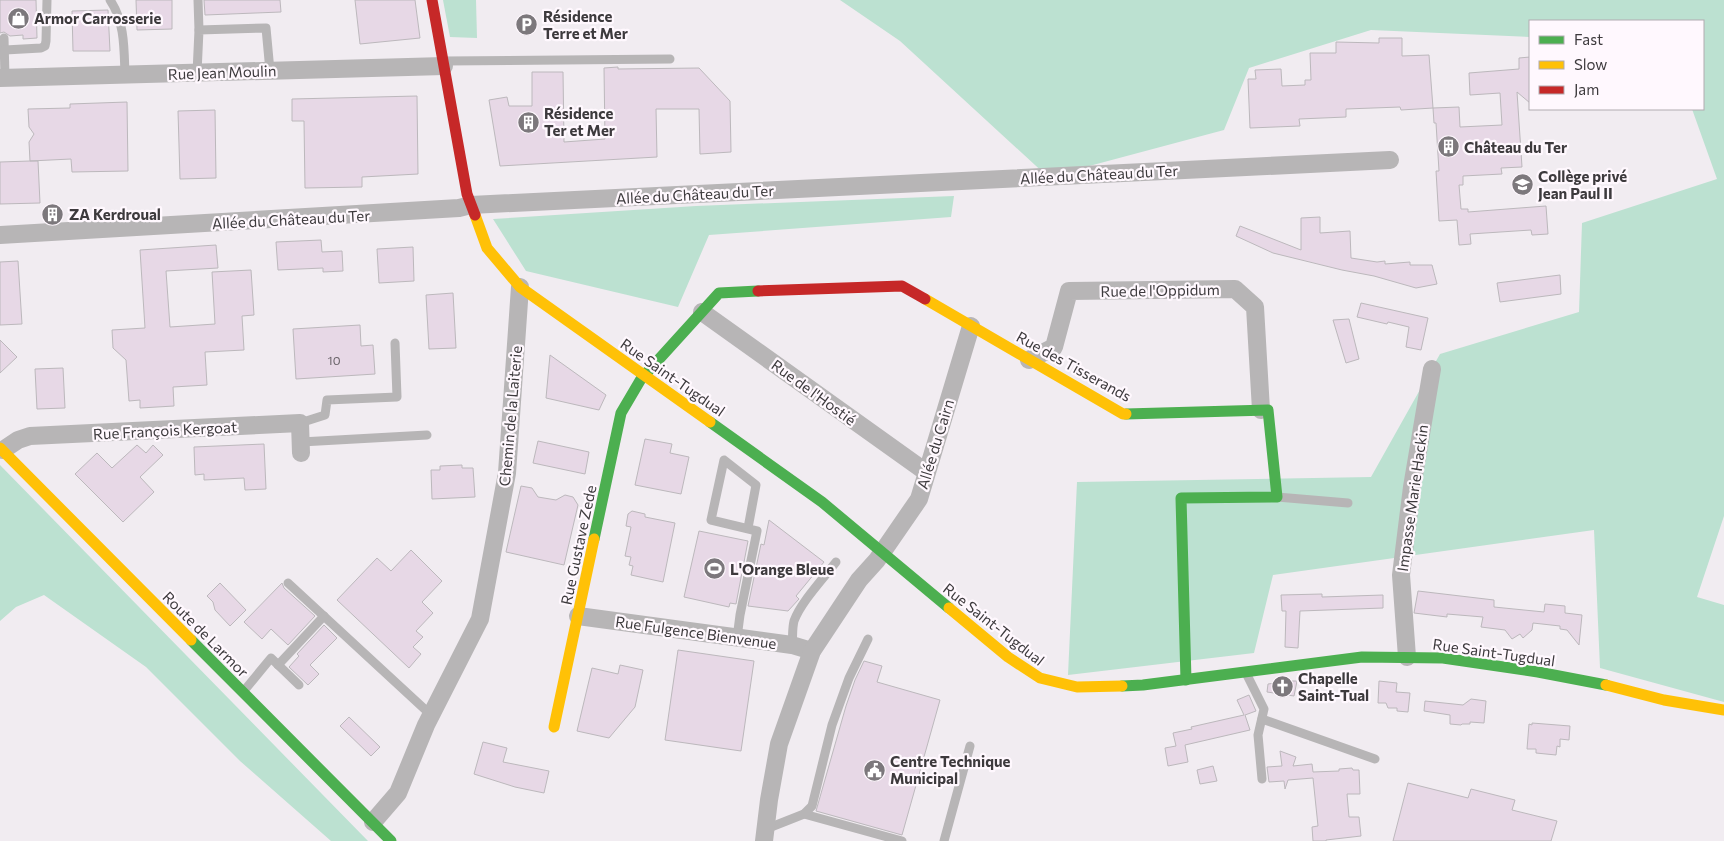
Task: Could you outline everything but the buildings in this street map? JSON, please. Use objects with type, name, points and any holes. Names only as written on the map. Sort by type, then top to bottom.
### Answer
[{"type":"street","points":[[432,0],[462,172],[471,206],[487,248],[520,288]]},
{"type":"street","name":"Rue Jean Moulin","points":[[3,78],[270,71],[443,63]]},
{"type":"street","name":"Allée du Château du Ter","points":[[0,235],[471,206],[1390,160]]},
{"type":"street","name":"Rue des Tisserands","points":[[644,376],[719,293],[902,286],[1123,414],[1261,410]]},
{"type":"street","name":"Rue Saint-Tugdual","points":[[520,288],[822,502],[1008,658],[1040,678],[1077,687],[1143,685],[1362,657],[1443,658],[1538,672],[1619,688],[1664,700],[1724,710]]},
{"type":"street","name":"Chemin de la Laiterie","points":[[373,822],[398,793],[431,715],[480,619],[507,473],[520,288]]},
{"type":"street","name":"Rue de l'Oppidum","points":[[1029,360],[1054,347],[1069,291],[1235,289],[1255,307],[1261,410]]},
{"type":"street","name":"Rue de l'Hostié","points":[[702,312],[926,472]]},
{"type":"street","name":"Allée du Cairn","points":[[765,835],[768,800],[779,744],[812,652],[859,580],[882,553],[919,499],[971,326]]},
{"type":"street","name":"Impasse Marie Hackin","points":[[1406,658],[1401,575],[1412,487],[1432,368]]},
{"type":"street","name":"Rue Gustave Zede","points":[[554,727],[621,413],[644,376]]},
{"type":"street","points":[[1186,680],[1181,498],[1277,497],[1268,410],[1261,410]]},
{"type":"street","points":[[300,423],[301,448]]},
{"type":"street","name":"Rue François Kergoat","points":[[1,449],[30,436],[300,423]]},
{"type":"street","name":"Route de Larmor","points":[[1,449],[391,841]]},
{"type":"street","name":"Rue Fulgence Bienvenue","points":[[578,616],[792,645],[812,652]]},
{"type":"lane","points":[[5,50],[41,48],[45,46],[46,0]]},
{"type":"lane","points":[[110,0],[116,8],[122,27],[125,75]]},
{"type":"lane","points":[[197,73],[198,0]]},
{"type":"lane","points":[[199,30],[266,28],[270,71]]},
{"type":"lane","points":[[3,78],[4,38]]},
{"type":"lane","points":[[443,63],[670,59]]},
{"type":"lane","points":[[300,423],[325,415],[328,400],[397,398],[395,343]]},
{"type":"lane","points":[[301,448],[427,435]]},
{"type":"lane","points":[[737,638],[757,531],[711,520],[724,460],[756,486],[748,528]]},
{"type":"lane","points":[[1277,497],[1348,503]]},
{"type":"lane","points":[[792,645],[796,617],[836,562]]},
{"type":"lane","points":[[288,583],[431,715]]},
{"type":"lane","points":[[278,665],[324,616]]},
{"type":"lane","points":[[765,835],[804,814],[812,806],[832,725],[849,678],[868,639]]},
{"type":"lane","points":[[243,692],[271,658],[299,685]]},
{"type":"lane","points":[[1246,672],[1264,709],[1258,734],[1262,779]]},
{"type":"lane","points":[[1262,719],[1375,760]]},
{"type":"lane","points":[[944,841],[970,746]]},
{"type":"lane","points":[[804,814],[902,841]]},
{"type":"green space","points":[[443,0],[476,0],[477,38],[450,37]]},
{"type":"green space","points":[[840,0],[1724,0],[1724,516],[1697,597],[1724,605],[1724,702],[1600,668],[1594,530],[1273,575],[1254,653],[1068,675],[1077,482],[1371,477],[1440,354],[1579,312],[1582,223],[1717,179],[1692,110],[1704,110],[1704,20],[1529,20],[1529,37],[1371,30],[1249,68],[1224,130],[1048,177],[900,41]]},
{"type":"green space","points":[[954,196],[951,217],[709,235],[678,307],[526,271],[493,219],[696,206]]},
{"type":"green space","points":[[0,465],[368,841],[331,841],[240,761],[146,667],[44,595],[16,607],[0,621]]},
{"type":"traffic: fast","points":[[594,539],[621,413],[641,379],[719,293],[758,291]]},
{"type":"traffic: fast","points":[[1126,414],[1268,410],[1277,497],[1181,498],[1186,680]]},
{"type":"traffic: fast","points":[[710,422],[822,502],[949,608]]},
{"type":"traffic: fast","points":[[191,640],[391,841]]},
{"type":"traffic: fast","points":[[1122,686],[1143,685],[1362,657],[1443,658],[1538,672],[1606,685]]},
{"type":"traffic: slow","points":[[475,215],[487,248],[520,287],[710,422]]},
{"type":"traffic: slow","points":[[925,299],[1126,414]]},
{"type":"traffic: slow","points":[[0,448],[191,640]]},
{"type":"traffic: slow","points":[[554,727],[594,539]]},
{"type":"traffic: slow","points":[[949,608],[1008,657],[1040,678],[1077,687],[1122,686]]},
{"type":"traffic: slow","points":[[1606,685],[1664,700],[1724,710]]},
{"type":"traffic: jam","points":[[432,0],[467,194],[475,215]]},
{"type":"traffic: jam","points":[[758,291],[902,286],[925,299]]},
{"type":"place","name":"Armor Carrosserie","points":[[18,18]]},
{"type":"place","name":"Résidence Terre et Mer","points":[[527,25]]},
{"type":"place","name":"Résidence Ter et Mer","points":[[528,122]]},
{"type":"place","name":"Château du Ter","points":[[1448,147]]},
{"type":"place","name":"Collège privé Jean Paul II","points":[[1522,185]]},
{"type":"place","name":"ZA Kerdroual","points":[[53,214]]},
{"type":"place","name":"L'Orange Bleue","points":[[714,569]]},
{"type":"place","name":"Chapelle Saint-Tual","points":[[1282,687]]},
{"type":"place","name":"Centre Technique Municipal","points":[[874,770]]}]
